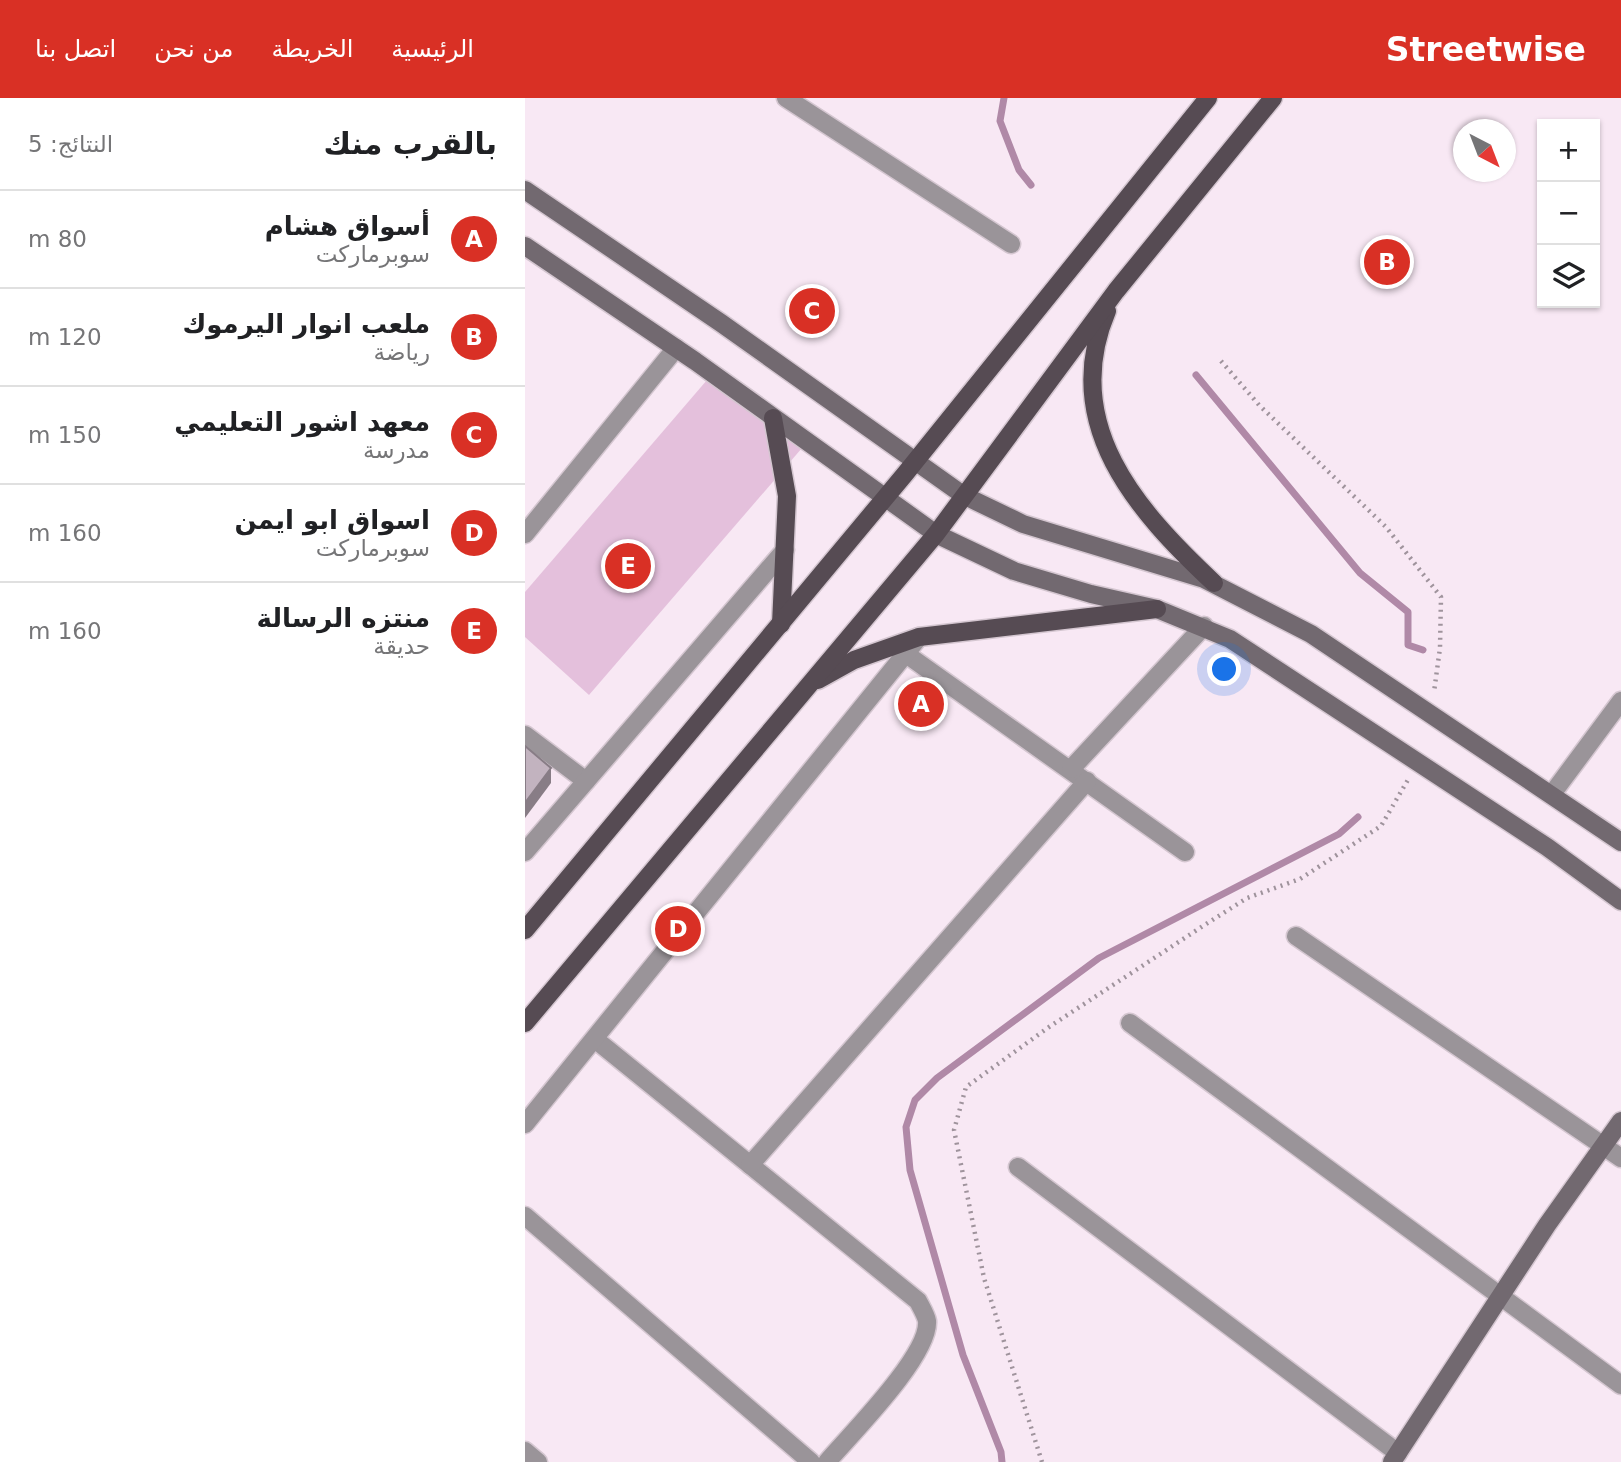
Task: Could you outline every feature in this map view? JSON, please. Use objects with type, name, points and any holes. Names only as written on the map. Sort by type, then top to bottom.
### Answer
[{"type":"main road","points":[[525,930],[884,500],[1208,98]]},
{"type":"main road","points":[[525,1023],[936,534],[1116,291],[1273,98]]},
{"type":"main road","points":[[525,190],[721,323],[963,495],[1023,524],[1214,583],[1311,634],[1621,842]]},
{"type":"main road","points":[[525,246],[676,348],[884,500],[936,534],[1014,571],[1053,584],[1157,609],[1204,626],[1230,639],[1547,847],[1621,901]]},
{"type":"main road","points":[[1116,291],[1099,335],[1093,365],[1093,389],[1103,440],[1131,494],[1178,550],[1214,583]]},
{"type":"main road","points":[[773,418],[787,496],[781,624]]},
{"type":"main road","points":[[808,685],[854,660],[919,637],[1157,609]]},
{"type":"main road","points":[[1395,1458],[1621,1121]]},
{"type":"street","points":[[786,98],[1011,244]]},
{"type":"street","points":[[525,534],[676,348]]},
{"type":"street","points":[[525,852],[785,550]]},
{"type":"street","points":[[1071,769],[1204,626]]},
{"type":"street","points":[[525,1124],[596,1040],[919,637]]},
{"type":"street","points":[[906,654],[1185,852]]},
{"type":"street","points":[[1552,794],[1621,701]]},
{"type":"street","points":[[525,735],[586,781]]},
{"type":"street","points":[[750,1165],[1087,781]]},
{"type":"street","points":[[1296,936],[1621,1158]]},
{"type":"street","points":[[1130,1023],[1621,1385]]},
{"type":"street","points":[[596,1040],[918,1301],[927,1320],[924,1338],[898,1381],[827,1462]]},
{"type":"street","points":[[1018,1167],[1395,1458]]},
{"type":"street","points":[[525,1216],[811,1462]]},
{"type":"street","points":[[525,1451],[538,1462]]},
{"type":"path","points":[[1221,361],[1259,405],[1386,527],[1441,597],[1437,680],[1428,712]]},
{"type":"path","points":[[1042,1462],[983,1278],[954,1130],[966,1087],[1049,1027],[1247,898],[1300,879],[1381,826],[1409,780],[1415,759]]},
{"type":"shaded area","points":[[707,380],[802,448],[589,695],[525,637],[525,592]]},
{"type":"building","points":[[525,746],[551,768],[525,803]]},
{"type":"waterway","points":[[1004,98],[1000,121],[1019,170],[1031,185]]},
{"type":"waterway","points":[[1196,375],[1360,573],[1408,612],[1408,645],[1423,650]]},
{"type":"waterway","points":[[1002,1462],[1001,1452],[963,1355],[910,1170],[906,1127],[915,1100],[937,1078],[1099,958],[1339,834],[1358,817]]},
{"type":"place","name":"ملعب انوار اليرموك","points":[[1387,262]]},
{"type":"place","name":"معهد اشور التعليمي","points":[[812,311]]},
{"type":"place","name":"منتزه الرسالة","points":[[628,566]]},
{"type":"place","name":"أسواق هشام","points":[[921,704]]},
{"type":"place","name":"اسواق ابو ايمن","points":[[678,929]]}]
